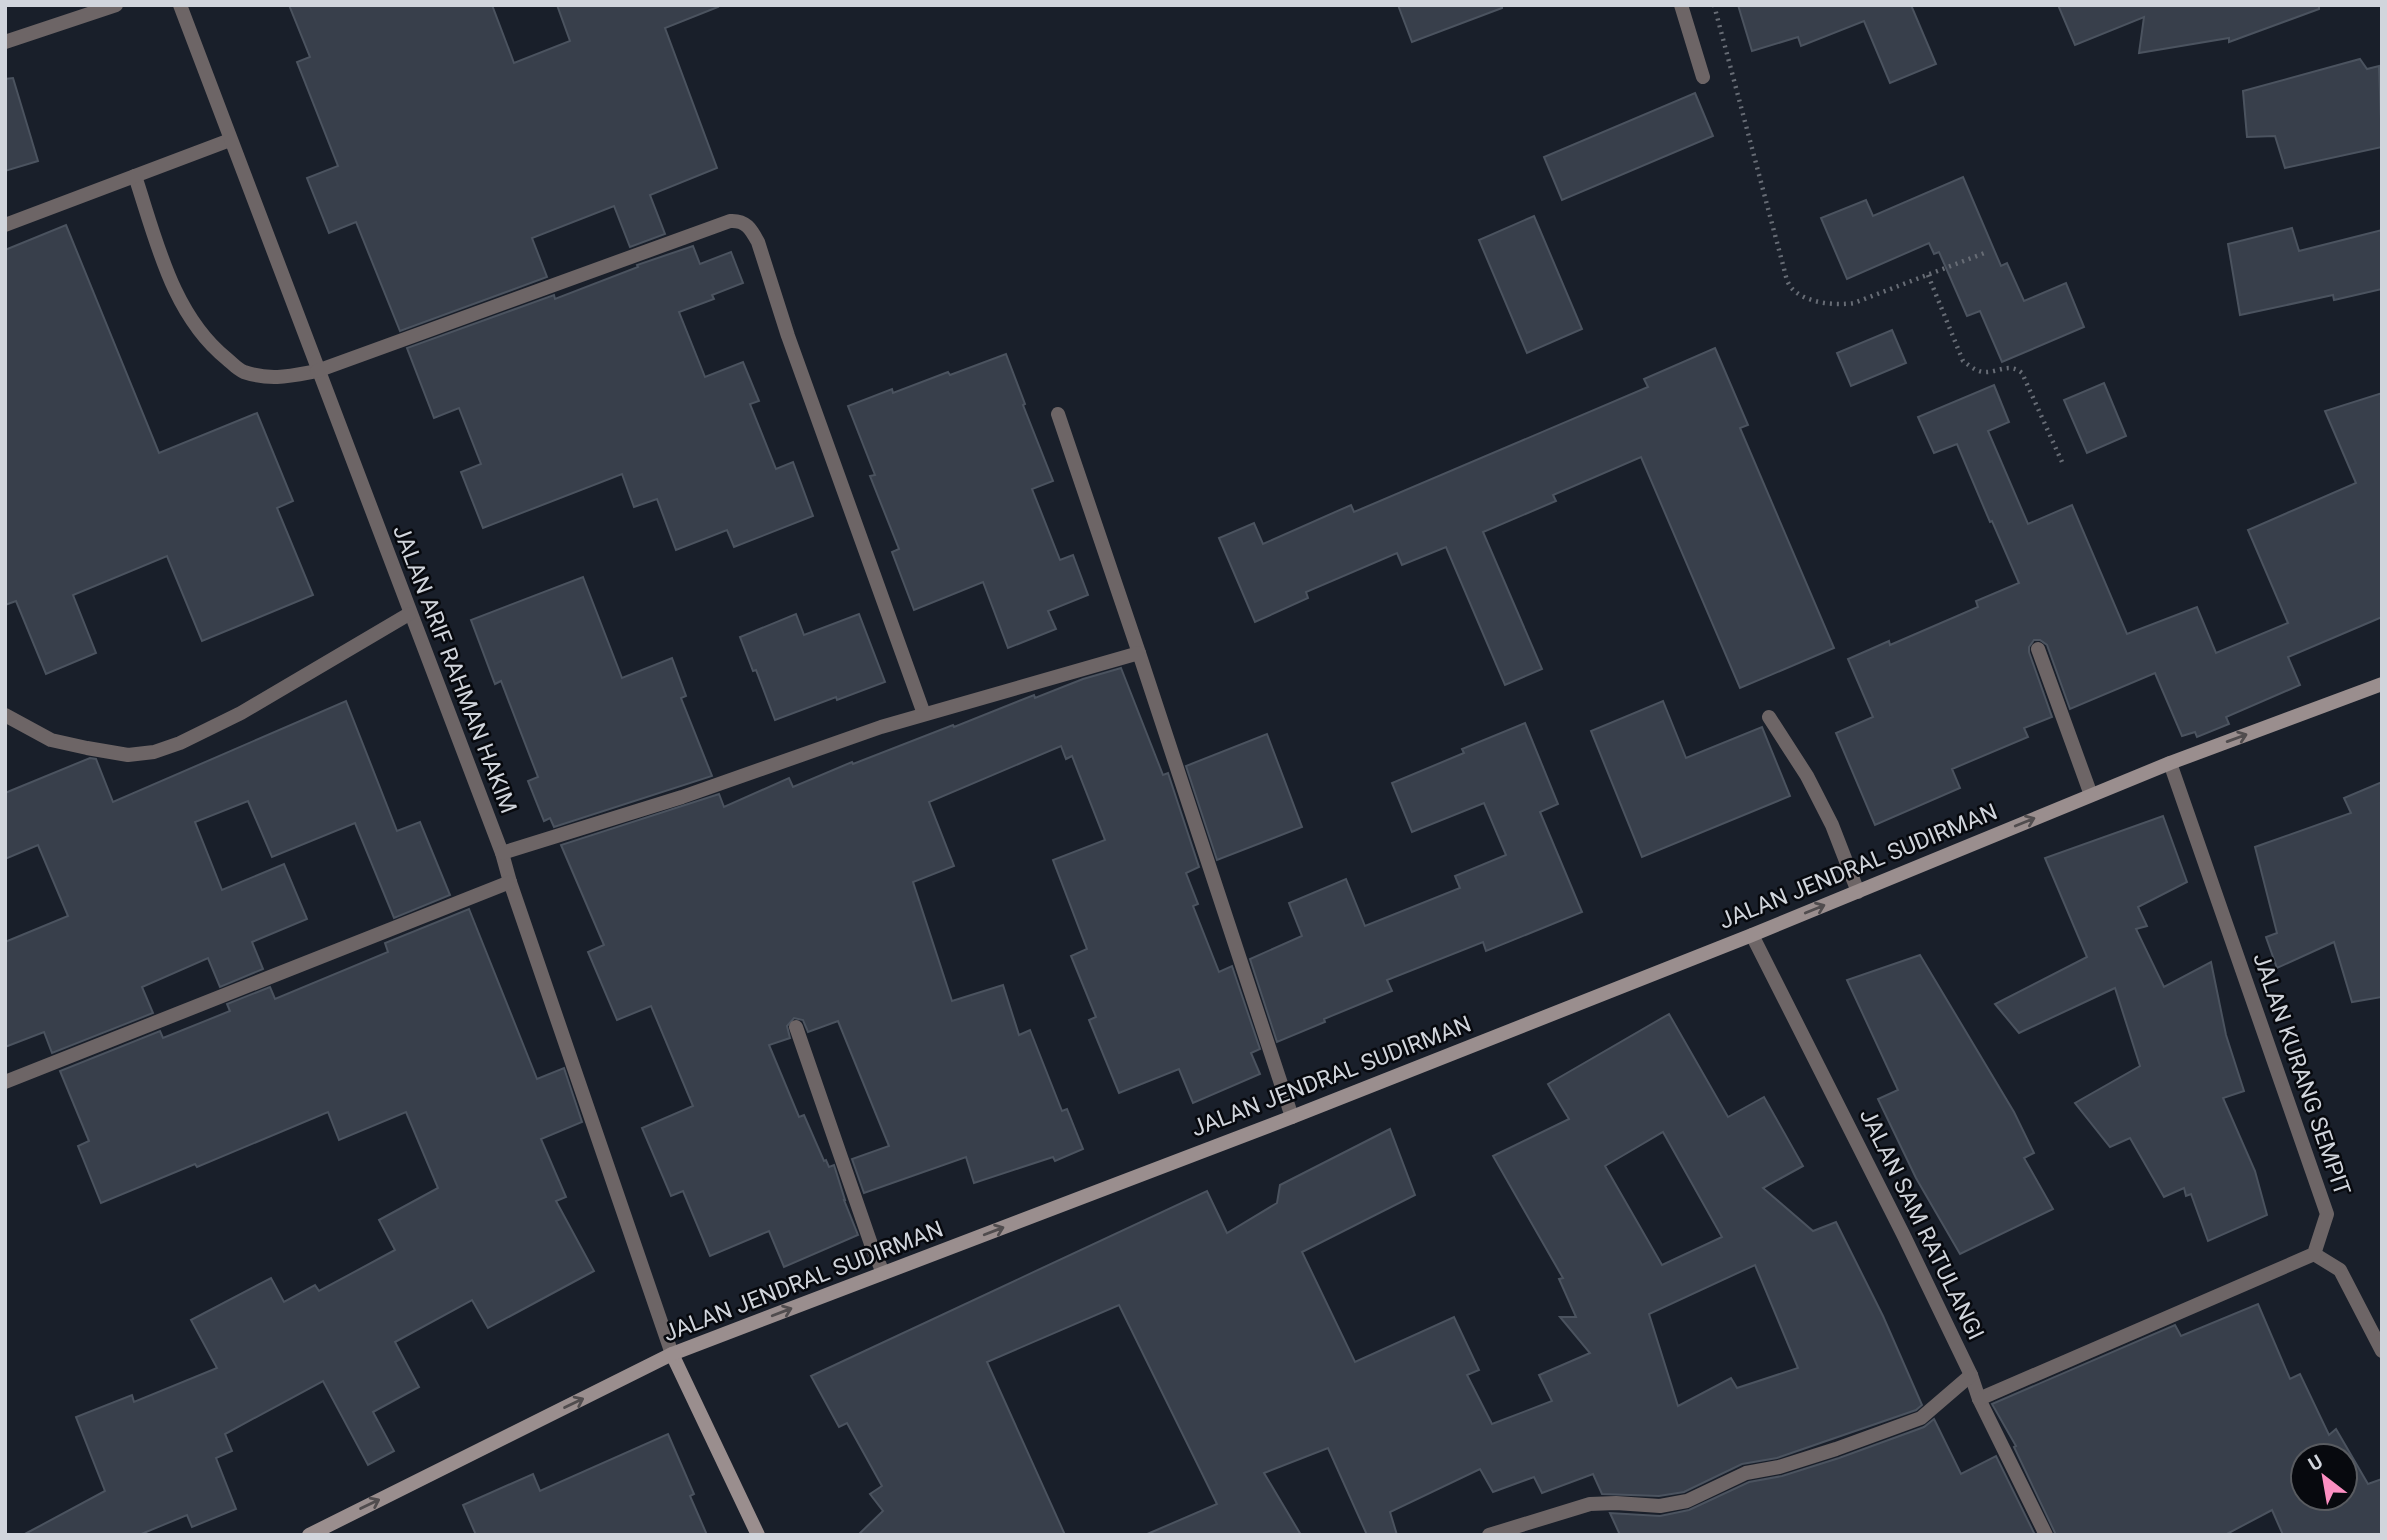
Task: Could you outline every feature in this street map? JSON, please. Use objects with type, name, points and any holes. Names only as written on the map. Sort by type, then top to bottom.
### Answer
[{"type":"street","points":[[5,42],[116,5]]},
{"type":"street","name":"JALAN ARIF RAHMAN HAKIM","points":[[180,5],[409,614],[502,853],[672,1354]]},
{"type":"street","points":[[1681,5],[1703,77]]},
{"type":"street","points":[[5,225],[230,140]]},
{"type":"street","points":[[135,176],[163,260],[185,310],[213,348],[241,371],[278,379],[317,371],[730,221],[743,222],[751,229],[758,242],[788,336],[924,714]]},
{"type":"street","points":[[1058,414],[1292,1117]]},
{"type":"street","points":[[5,715],[51,740],[128,755],[154,752],[180,743],[241,713],[409,614]]},
{"type":"street","points":[[2038,649],[2091,795]]},
{"type":"street","points":[[502,853],[682,797],[881,727],[1139,653]]},
{"type":"street","name":"JALAN JENDRAL SUDIRMAN","points":[[309,1535],[672,1354],[1292,1117],[1752,935],[2170,763],[2382,684]]},
{"type":"street","points":[[1769,717],[1807,776],[1832,825],[1858,892]]},
{"type":"street","name":"JALAN KURANG SEMPIT","points":[[2170,763],[2327,1214],[2314,1254]]},
{"type":"street","points":[[5,1082],[510,882]]},
{"type":"street","name":"JALAN SAM RATULANGI","points":[[1752,935],[1903,1234],[1971,1375],[1979,1399],[2046,1535]]},
{"type":"street","points":[[796,1027],[883,1273]]},
{"type":"street","points":[[1979,1399],[2314,1254],[2340,1270],[2382,1351]]},
{"type":"street","points":[[672,1354],[758,1535]]},
{"type":"street","points":[[1489,1535],[1590,1504],[1660,1506],[1688,1501],[1746,1474],[1836,1449],[1921,1418],[1971,1375]]},
{"type":"path","points":[[1714,5],[1788,283],[1794,291],[1811,299],[1837,305],[1854,303],[1987,252]]},
{"type":"path","points":[[1928,275],[1963,361],[1973,369],[1983,372],[2011,367],[2022,373],[2062,462]]},
{"type":"building","points":[[289,5],[492,5],[514,63],[570,41],[557,5],[717,5],[718,7],[665,28],[717,168],[650,195],[665,234],[630,247],[614,206],[532,238],[547,277],[400,331],[356,222],[329,233],[307,178],[338,166],[297,62],[310,57]]},
{"type":"building","points":[[1398,5],[1502,5],[1502,8],[1412,42]]},
{"type":"building","points":[[1738,5],[1911,5],[1936,64],[1890,83],[1864,21],[1801,46],[1798,37],[1752,51]]},
{"type":"building","points":[[2058,5],[2319,5],[2319,9],[2229,42],[2229,38],[2139,53],[2144,17],[2075,45]]},
{"type":"building","points":[[2360,59],[2367,69],[2379,66],[2382,147],[2285,168],[2275,136],[2247,137],[2243,91]]},
{"type":"building","points":[[13,78],[38,161],[5,171],[5,79]]},
{"type":"building","points":[[1695,93],[1713,136],[1562,200],[1544,157]]},
{"type":"building","points":[[1963,177],[2001,266],[2007,263],[2024,301],[2066,283],[2084,327],[2002,362],[1980,311],[1967,316],[1939,252],[1934,254],[1929,243],[1847,279],[1821,218],[1866,200],[1873,216]]},
{"type":"building","points":[[1534,216],[1582,329],[1527,353],[1479,240]]},
{"type":"building","points":[[66,225],[159,453],[257,413],[293,501],[277,508],[313,595],[202,641],[167,556],[73,595],[96,653],[46,674],[16,601],[5,605],[5,250]]},
{"type":"building","points":[[2292,228],[2299,251],[2382,230],[2382,289],[2334,300],[2333,295],[2240,315],[2228,244]]},
{"type":"building","points":[[693,246],[700,264],[731,252],[743,283],[712,295],[714,299],[679,312],[705,377],[743,362],[759,401],[750,404],[776,469],[793,462],[813,516],[734,547],[727,530],[676,550],[657,499],[634,507],[622,474],[483,528],[461,472],[481,464],[459,408],[434,418],[407,348],[554,295],[555,299],[638,267],[637,265]]},
{"type":"building","points":[[1892,330],[1906,363],[1851,386],[1837,353]]},
{"type":"building","points":[[1715,348],[1748,425],[1740,428],[1834,648],[1740,688],[1641,457],[1553,495],[1556,501],[1483,532],[1542,669],[1505,685],[1446,547],[1402,565],[1397,553],[1306,592],[1308,598],[1255,622],[1219,538],[1254,523],[1263,544],[1351,505],[1354,512],[1648,387],[1644,379]]},
{"type":"building","points":[[1006,354],[1053,481],[1032,489],[1060,560],[1073,555],[1088,595],[1048,611],[1056,629],[1008,648],[983,582],[914,610],[892,552],[899,549],[870,476],[875,475],[848,406],[892,389],[893,393],[948,372],[950,375]]},
{"type":"building","points":[[2104,383],[2126,436],[2087,453],[2064,400]]},
{"type":"building","points":[[1994,385],[2009,422],[1988,431],[2028,524],[2072,505],[2127,634],[2197,607],[2216,653],[2288,623],[2248,530],[2356,483],[2325,411],[2382,393],[2382,617],[2288,657],[2300,685],[2226,717],[2229,724],[2197,737],[2195,732],[2182,736],[2155,673],[2070,709],[2047,645],[2040,640],[2034,640],[2029,652],[2052,717],[2024,728],[2028,737],[1952,769],[1960,788],[1875,825],[1836,733],[1873,717],[1848,659],[1889,641],[1890,645],[1978,607],[1976,601],[2019,583],[1957,444],[1934,453],[1918,417]]},
{"type":"building","points":[[583,577],[622,678],[672,658],[686,696],[681,698],[712,776],[554,827],[550,818],[544,821],[528,781],[538,777],[501,681],[495,684],[471,620]]},
{"type":"building","points":[[796,614],[804,635],[859,614],[885,682],[775,720],[740,637]]},
{"type":"building","points":[[1121,668],[1163,775],[1168,773],[1199,867],[1186,873],[1198,904],[1193,906],[1219,972],[1232,966],[1260,1049],[1251,1053],[1260,1074],[1193,1103],[1179,1069],[1119,1093],[1089,1020],[1096,1017],[1071,956],[1087,949],[1053,860],[1105,840],[1072,756],[1066,759],[1061,746],[929,802],[954,866],[913,882],[952,1001],[1003,985],[1019,1035],[1030,1030],[1062,1111],[1067,1109],[1083,1149],[1055,1161],[1053,1157],[974,1183],[966,1157],[864,1193],[852,1159],[889,1146],[838,1021],[808,1032],[803,1020],[794,1018],[787,1026],[790,1038],[769,1045],[799,1117],[804,1115],[824,1161],[826,1160],[829,1167],[834,1165],[858,1235],[784,1267],[769,1231],[710,1256],[683,1191],[671,1196],[642,1128],[693,1106],[651,1006],[617,1020],[588,952],[604,945],[561,845],[719,794],[724,807],[789,778],[793,787],[852,762],[853,764],[953,725],[954,727],[1034,695],[1035,698],[1083,679]]},
{"type":"building","points":[[346,701],[397,831],[420,822],[450,895],[394,918],[355,823],[272,857],[248,801],[195,822],[222,890],[284,864],[307,919],[252,942],[263,969],[220,987],[208,958],[142,987],[153,1013],[52,1053],[44,1032],[5,1047],[5,942],[68,916],[38,845],[5,859],[5,793],[90,758],[96,759],[113,802]]},
{"type":"building","points":[[1663,701],[1686,758],[1762,727],[1790,796],[1642,857],[1591,731]]},
{"type":"building","points":[[1525,723],[1558,804],[1540,812],[1582,912],[1486,951],[1483,942],[1387,980],[1392,991],[1277,1042],[1250,959],[1302,936],[1289,903],[1346,879],[1365,926],[1460,888],[1455,876],[1506,855],[1484,803],[1412,832],[1392,783],[1464,753],[1462,749]]},
{"type":"building","points":[[1267,734],[1302,827],[1217,860],[1186,766]]},
{"type":"building","points":[[2382,782],[2382,997],[2352,1002],[2334,942],[2277,968],[2266,937],[2277,933],[2255,847],[2351,813],[2344,798]]},
{"type":"building","points":[[2163,816],[2187,882],[2138,907],[2147,926],[2136,929],[2164,987],[2211,962],[2226,1035],[2244,1091],[2223,1098],[2255,1171],[2267,1215],[2208,1241],[2191,1194],[2186,1196],[2184,1188],[2164,1197],[2130,1138],[2110,1147],[2075,1103],[2140,1066],[2115,988],[2019,1033],[1995,1004],[2087,957],[2045,858]]},
{"type":"building","points":[[469,909],[537,1079],[564,1068],[582,1122],[541,1139],[566,1197],[556,1201],[594,1271],[488,1328],[472,1300],[395,1342],[419,1387],[373,1412],[394,1451],[368,1465],[323,1381],[225,1434],[232,1451],[216,1458],[236,1509],[192,1527],[187,1515],[139,1535],[23,1535],[105,1491],[76,1417],[132,1395],[134,1402],[217,1368],[191,1320],[271,1278],[284,1302],[315,1285],[319,1291],[395,1250],[379,1220],[438,1188],[406,1112],[339,1140],[328,1112],[197,1167],[195,1164],[101,1203],[78,1146],[89,1141],[60,1071],[160,1031],[163,1038],[230,1011],[227,1004],[270,987],[275,999],[388,952],[385,943]]},
{"type":"building","points":[[1920,955],[2014,1112],[2034,1153],[2024,1158],[2053,1209],[1960,1254],[1916,1178],[1878,1099],[1898,1090],[1847,980]]},
{"type":"building","points":[[1669,1014],[1728,1117],[1764,1097],[1803,1166],[1763,1188],[1813,1231],[1836,1222],[1883,1316],[1922,1405],[1916,1410],[1777,1458],[1742,1464],[1684,1492],[1659,1496],[1602,1494],[1593,1474],[1542,1493],[1534,1477],[1493,1492],[1480,1469],[1390,1512],[1397,1535],[1367,1535],[1328,1448],[1264,1473],[1301,1535],[1145,1535],[1217,1504],[1119,1305],[987,1362],[1065,1535],[858,1535],[883,1511],[870,1494],[882,1486],[847,1423],[839,1427],[811,1376],[1207,1191],[1227,1233],[1277,1203],[1280,1185],[1390,1129],[1415,1195],[1302,1252],[1355,1362],[1454,1317],[1479,1370],[1467,1375],[1492,1424],[1552,1401],[1539,1375],[1590,1353],[1560,1317],[1576,1317],[1559,1279],[1563,1278],[1493,1156],[1569,1119],[1548,1084]],"holes":[[[1663,1132],[1722,1237],[1662,1265],[1605,1166]],[[1755,1265],[1798,1368],[1737,1388],[1731,1378],[1678,1406],[1649,1314]]]},
{"type":"building","points":[[2258,1304],[2290,1379],[2300,1374],[2329,1435],[2336,1429],[2344,1442],[2289,1442],[2289,1512],[2359,1512],[2359,1469],[2368,1484],[2382,1479],[2382,1535],[2283,1535],[2272,1510],[2225,1535],[2056,1535],[2014,1447],[2016,1446],[1992,1404],[2175,1325],[2181,1336]]},
{"type":"building","points":[[1934,1419],[1961,1474],[1996,1456],[2035,1535],[1620,1535],[1610,1513],[1660,1516],[1689,1510],[1749,1482],[1782,1476],[1839,1458],[1924,1427]]},
{"type":"building","points":[[668,1434],[694,1494],[690,1496],[707,1535],[476,1535],[463,1505],[533,1474],[540,1491]]}]
